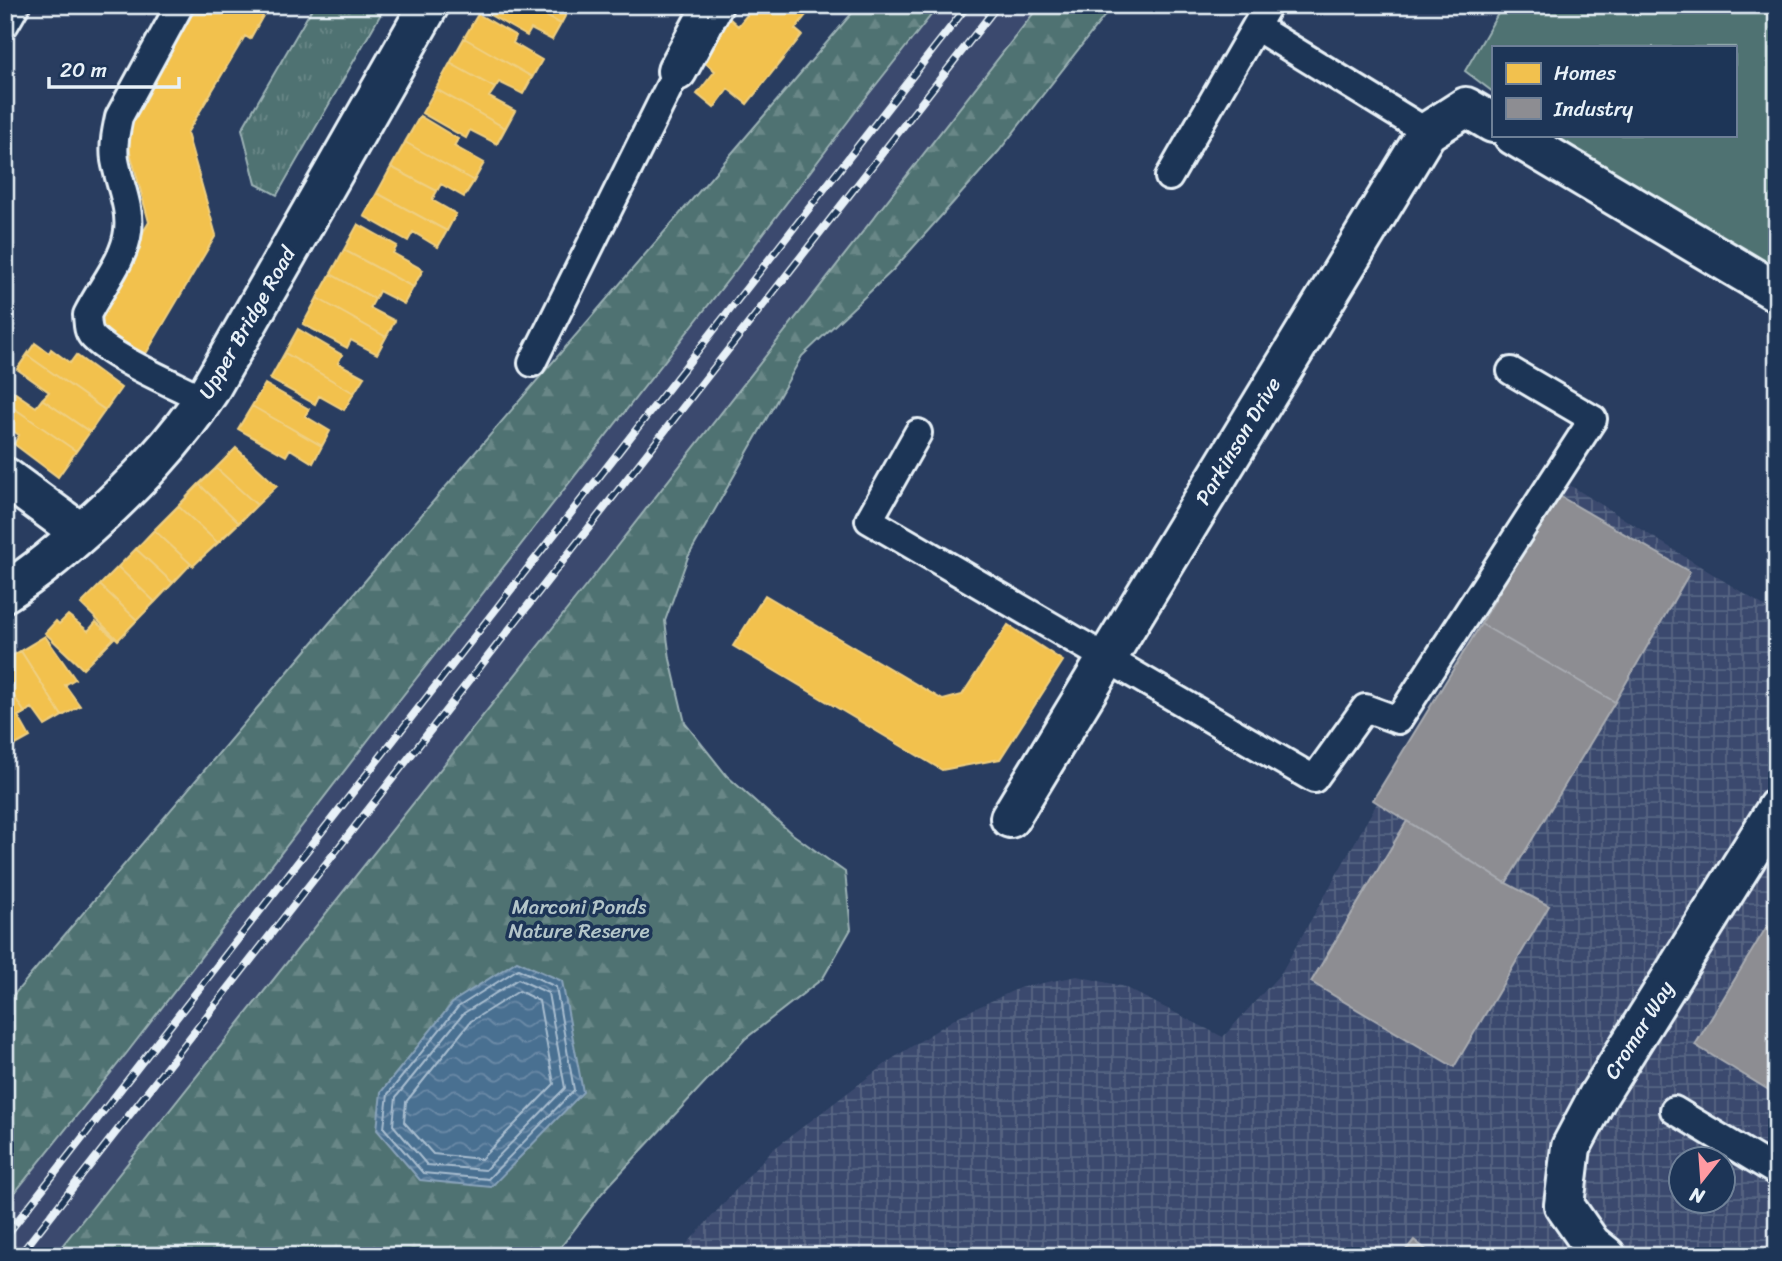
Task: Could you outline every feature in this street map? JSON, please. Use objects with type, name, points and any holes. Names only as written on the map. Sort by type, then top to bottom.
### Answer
[{"type":"street","name":"Upper Bridge Road","points":[[5,593],[30,577],[81,533],[126,492],[178,436],[203,399],[429,5]]},
{"type":"street","points":[[677,71],[712,5]]},
{"type":"street","name":"Parkinson Drive","points":[[1010,818],[1427,132],[1466,107],[1492,122]]},
{"type":"street","points":[[1515,136],[1777,292]]},
{"type":"street","points":[[5,477],[81,533]]},
{"type":"street","name":"Cromar Way","points":[[1606,1256],[1591,1244],[1564,1205],[1572,1147],[1598,1096],[1777,808]]},
{"type":"lane","points":[[5,24],[16,5]]},
{"type":"lane","points":[[180,5],[119,117],[114,137],[115,158],[129,230],[125,245],[87,314],[92,335],[111,350],[203,399]]},
{"type":"lane","points":[[1169,177],[1262,16],[1427,132]]},
{"type":"lane","points":[[532,363],[677,71]]},
{"type":"lane","points":[[918,433],[869,520],[1314,779],[1365,708],[1398,720],[1593,419],[1511,371]]},
{"type":"lane","points":[[1674,1110],[1777,1172]]},
{"type":"shaded area","points":[[939,5],[1040,5],[585,587],[54,1256],[5,1256],[5,1205],[126,1054]]},
{"type":"shaded area","points":[[1560,479],[1777,614],[1777,1256],[676,1256],[771,1151],[892,1059],[959,1016],[1019,988],[1077,976],[1122,986],[1223,1037],[1281,973]]},
{"type":"green space","points":[[314,5],[386,5],[277,195],[256,184],[242,129]]},
{"type":"green space","points":[[859,5],[939,5],[126,1054],[5,1205],[5,1005]]},
{"type":"green space","name":"Marconi Ponds Nature Reserve","points":[[1040,5],[1113,5],[999,151],[893,270],[802,356],[688,557],[665,621],[670,659],[685,723],[727,776],[791,833],[845,872],[851,929],[823,978],[745,1039],[602,1193],[554,1256],[54,1256],[585,587]]},
{"type":"green space","points":[[1503,5],[1762,5],[1777,14],[1777,271],[1555,136],[1736,136],[1736,46],[1492,46],[1492,91],[1465,71]]},
{"type":"water","points":[[517,961],[562,981],[583,1092],[491,1187],[420,1180],[377,1130],[381,1092],[454,1001]]},
{"type":"building: Homes","points":[[193,5],[269,5],[250,39],[245,36],[187,133],[216,235],[144,357],[88,327],[149,222],[123,126]]},
{"type":"building: Homes","points":[[484,5],[562,5],[569,9],[552,40],[531,29],[527,36],[481,10]]},
{"type":"building: Homes","points":[[484,5],[526,5],[561,24],[552,40],[531,29],[527,36],[481,10]]},
{"type":"building: Homes","points":[[526,5],[562,5],[569,9],[561,24]]},
{"type":"building: Homes","points":[[755,5],[814,5],[795,29],[802,35],[747,104],[728,89],[714,108],[697,94],[715,71],[697,56],[728,17],[738,26]]},
{"type":"building: Homes","points":[[478,14],[516,36],[513,43],[542,60],[523,94],[499,82],[489,97],[515,111],[497,144],[470,130],[466,138],[422,113]]},
{"type":"building: Homes","points":[[478,14],[516,36],[513,43],[542,60],[532,77],[464,38]]},
{"type":"building: Homes","points":[[464,38],[532,77],[523,94],[499,82],[495,88],[450,63]]},
{"type":"building: Homes","points":[[450,63],[495,88],[489,97],[515,111],[505,128],[436,89]]},
{"type":"building: Homes","points":[[436,89],[505,128],[497,144],[470,130],[466,138],[422,113]]},
{"type":"building: Homes","points":[[420,116],[458,139],[454,146],[484,163],[464,197],[441,184],[432,200],[456,214],[438,247],[413,232],[408,241],[364,216]]},
{"type":"building: Homes","points":[[420,116],[458,139],[454,146],[484,163],[474,181],[405,142]]},
{"type":"building: Homes","points":[[405,142],[474,181],[464,197],[441,184],[437,191],[391,167]]},
{"type":"building: Homes","points":[[391,167],[437,191],[432,200],[456,214],[447,231],[377,193]]},
{"type":"building: Homes","points":[[377,193],[447,231],[438,247],[413,232],[408,241],[364,216]]},
{"type":"building: Homes","points":[[358,224],[397,246],[393,253],[423,270],[404,304],[379,291],[370,308],[395,321],[377,354],[351,340],[347,348],[303,324]]},
{"type":"building: Homes","points":[[358,224],[397,246],[393,253],[423,270],[413,287],[344,250]]},
{"type":"building: Homes","points":[[344,250],[413,287],[404,304],[379,291],[375,299],[331,274]]},
{"type":"building: Homes","points":[[331,274],[375,299],[370,308],[395,321],[386,337],[317,298]]},
{"type":"building: Homes","points":[[317,298],[386,337],[377,354],[351,340],[347,348],[303,324]]},
{"type":"building: Homes","points":[[298,329],[342,355],[338,363],[364,377],[344,410],[319,396],[315,404],[270,379]]},
{"type":"building: Homes","points":[[298,329],[342,355],[338,363],[364,377],[354,393],[285,353]]},
{"type":"building: Homes","points":[[35,343],[49,353],[51,349],[70,363],[76,355],[121,388],[58,477],[14,444],[19,435],[5,426],[5,386],[36,407],[49,392],[17,369]]},
{"type":"building: Homes","points":[[35,343],[49,353],[51,349],[70,363],[76,355],[121,388],[105,410],[27,355]]},
{"type":"building: Homes","points":[[285,353],[354,393],[344,410],[319,396],[315,404],[270,379]]},
{"type":"building: Homes","points":[[27,355],[105,410],[90,432],[42,399],[49,392],[17,369]]},
{"type":"building: Homes","points":[[265,384],[309,409],[305,416],[330,431],[313,463],[290,449],[286,456],[238,429]]},
{"type":"building: Homes","points":[[265,384],[309,409],[305,416],[330,431],[322,446],[252,406]]},
{"type":"building: Homes","points":[[5,386],[36,407],[42,399],[90,432],[76,451],[5,402]]},
{"type":"building: Homes","points":[[5,402],[76,451],[58,477],[14,444],[19,435],[5,426]]},
{"type":"building: Homes","points":[[252,406],[322,446],[313,463],[290,449],[286,456],[238,429]]},
{"type":"building: Homes","points":[[236,448],[277,486],[193,566],[191,564],[118,640],[81,604]]},
{"type":"building: Homes","points":[[236,448],[277,486],[257,505],[216,468]]},
{"type":"building: Homes","points":[[216,468],[257,505],[239,523],[199,484]]},
{"type":"building: Homes","points":[[199,484],[239,523],[218,543],[178,506]]},
{"type":"building: Homes","points":[[178,506],[218,543],[193,566],[154,530]]},
{"type":"building: Homes","points":[[154,530],[191,564],[173,583],[136,549]]},
{"type":"building: Homes","points":[[136,549],[173,583],[155,602],[118,567]]},
{"type":"building: Homes","points":[[118,567],[155,602],[137,620],[100,585]]},
{"type":"building: Homes","points":[[100,585],[137,620],[118,640],[81,604]]},
{"type":"building: Homes","points":[[765,595],[943,700],[962,695],[1008,625],[1063,661],[1000,759],[942,770],[733,646]]},
{"type":"building: Homes","points":[[68,615],[88,631],[96,622],[114,638],[83,669],[45,633],[56,621],[59,624]]},
{"type":"building: Homes","points":[[45,636],[75,679],[65,685],[80,706],[45,726],[32,708],[18,716],[30,737],[5,751],[5,660]]},
{"type":"building: Homes","points":[[45,636],[75,679],[65,685],[80,706],[62,716],[21,651]]},
{"type":"building: Homes","points":[[21,651],[62,716],[45,726],[32,708],[25,713],[5,682],[5,660]]},
{"type":"building: Homes","points":[[5,682],[25,713],[18,716],[30,737],[10,748],[5,740]]},
{"type":"building: Industry","points":[[1556,494],[1690,572],[1615,702],[1481,624]]},
{"type":"building: Industry","points":[[1481,624],[1615,702],[1506,883],[1373,800]]},
{"type":"building: Industry","points":[[1407,821],[1506,883],[1549,906],[1454,1067],[1311,982]]},
{"type":"building: Industry","points":[[1767,926],[1777,932],[1777,1095],[1695,1045]]},
{"type":"building: Industry","points":[[1414,1240],[1434,1256],[1401,1256]]},
{"type":"railway","points":[[5,1237],[968,5]]},
{"type":"railway","points":[[19,1256],[998,5]]}]
